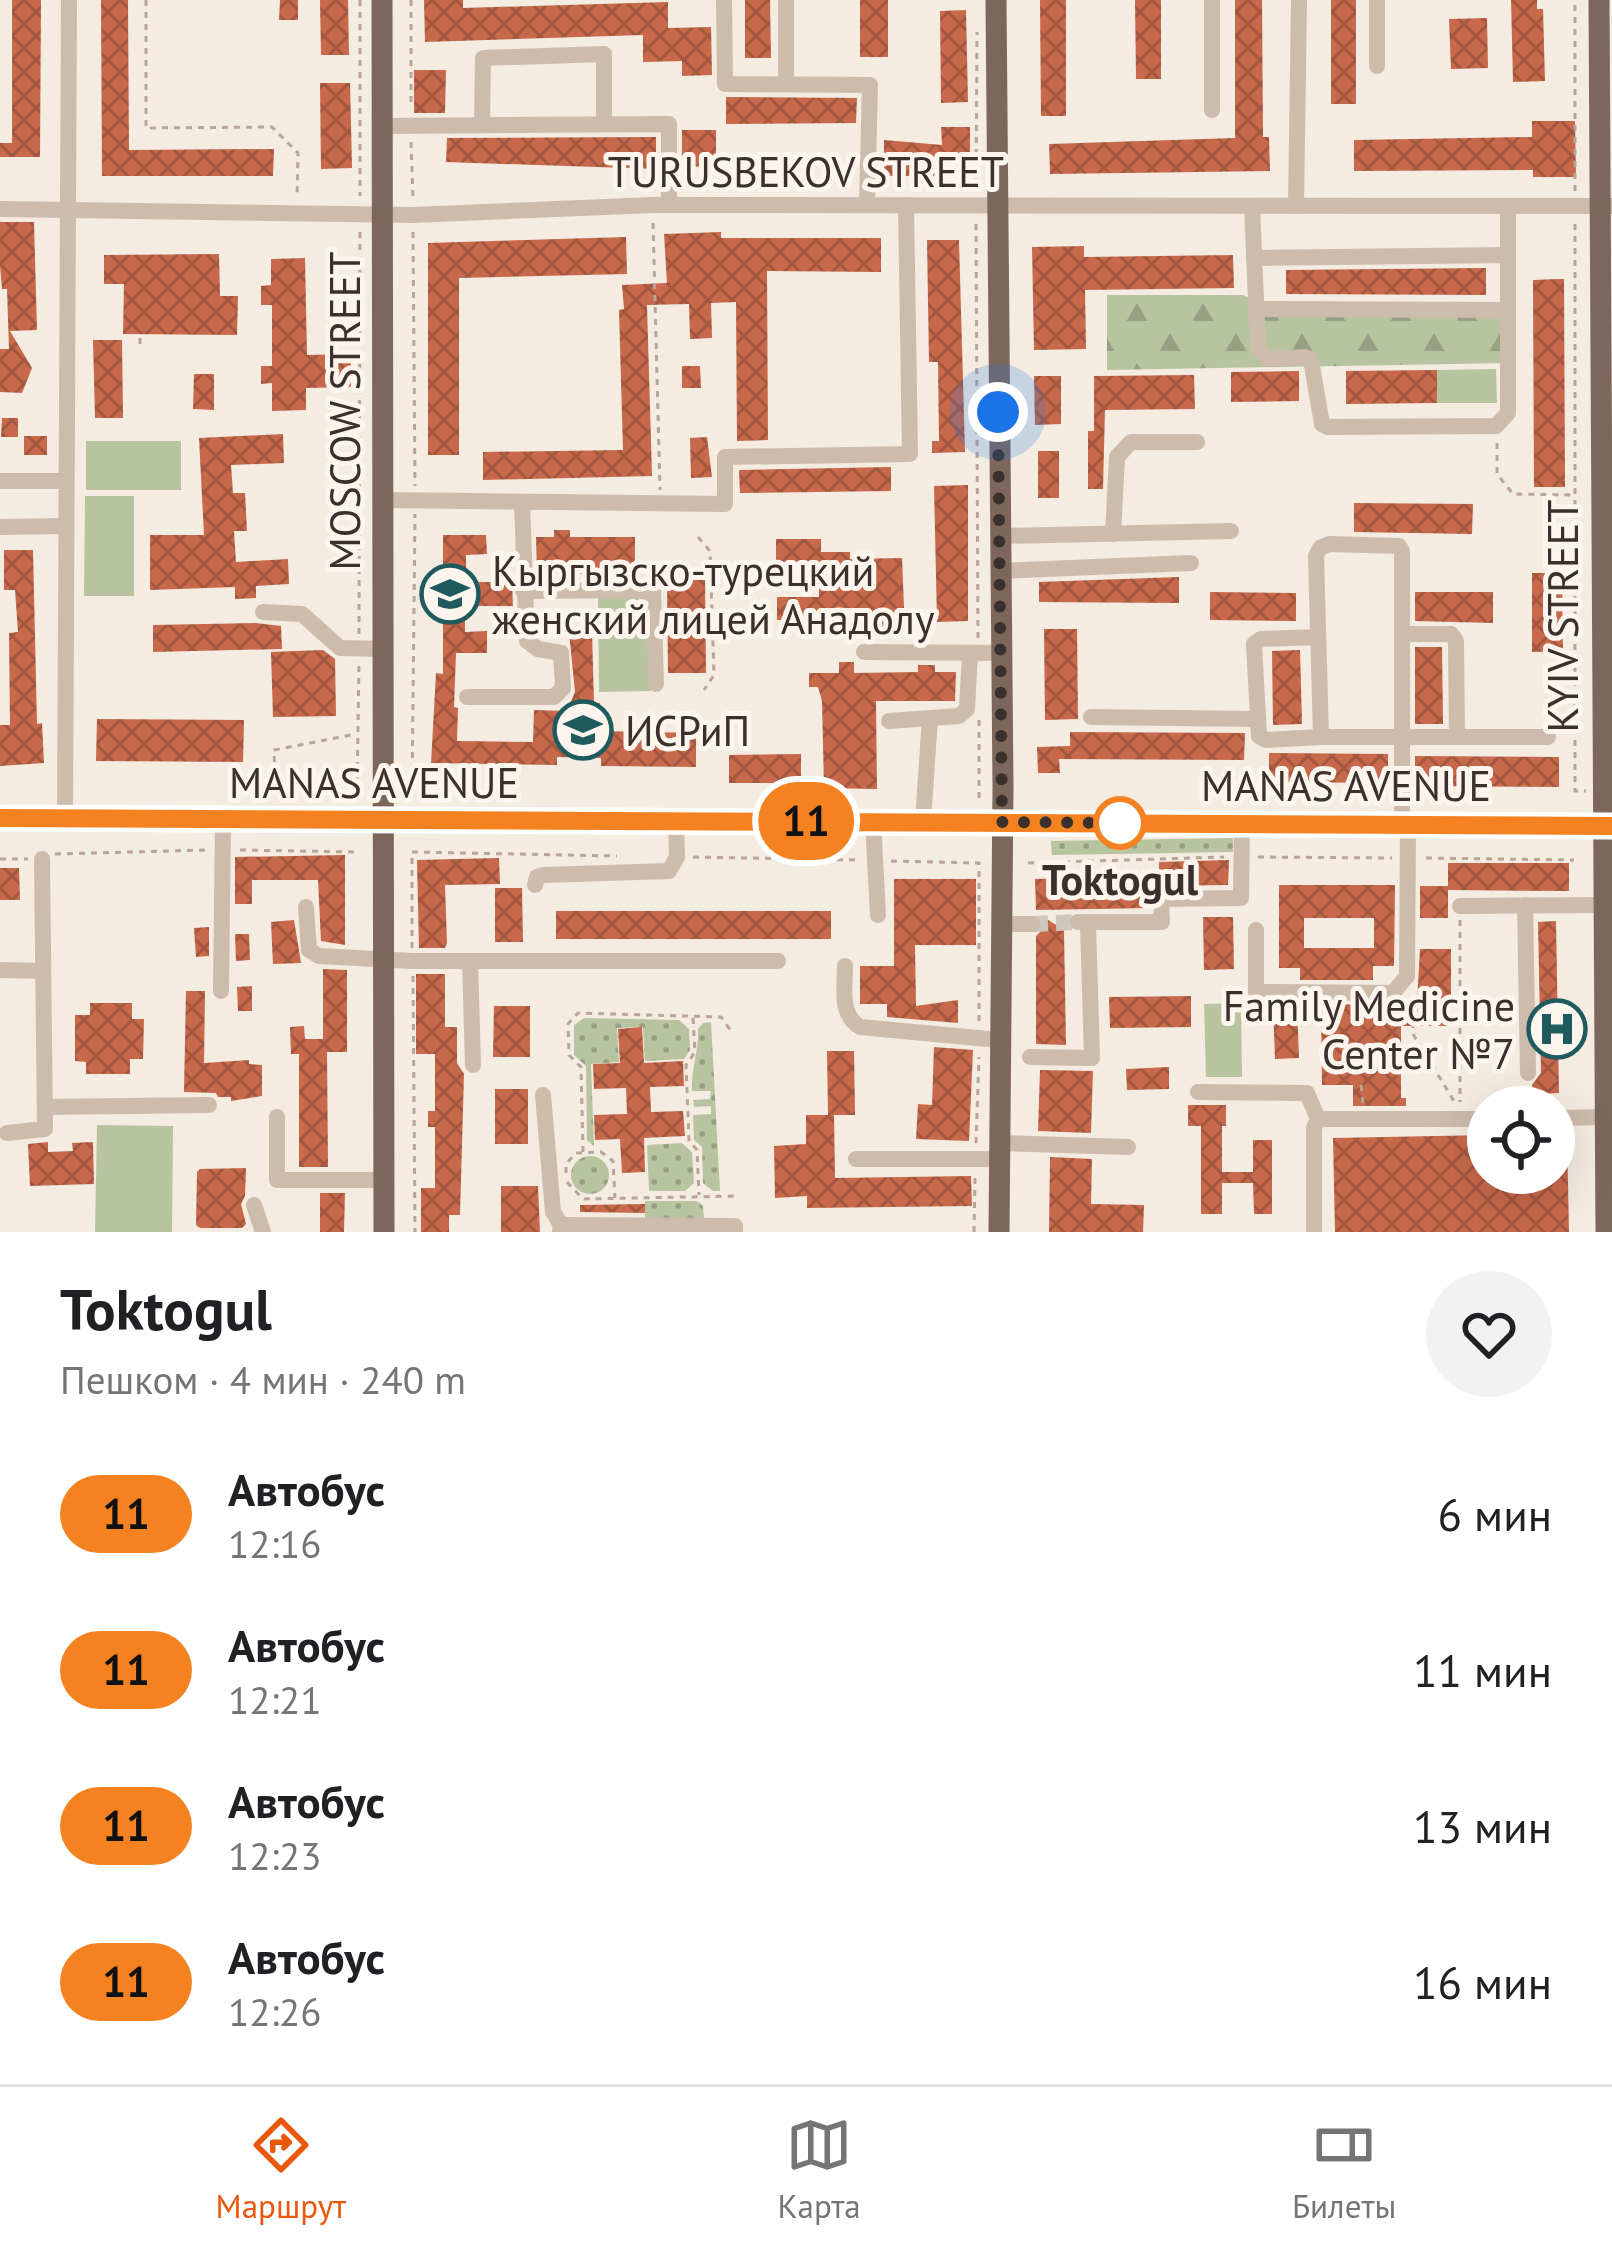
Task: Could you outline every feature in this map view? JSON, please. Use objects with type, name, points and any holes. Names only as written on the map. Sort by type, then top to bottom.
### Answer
[{"type":"main road","name":"MOSCOW STREET","points":[[382,0],[382,126],[371,214],[384,500],[384,1232]]},
{"type":"main road","points":[[996,0],[986,199],[1000,571],[983,653],[1002,822],[999,1232]]},
{"type":"main road","name":"KYIV STREET","points":[[1599,0],[1606,206],[1606,1232]]},
{"type":"main road","name":"MANAS AVENUE","points":[[0,818],[1607,825]]},
{"type":"street","points":[[65,819],[69,0]]},
{"type":"street","points":[[724,0],[725,84],[870,85],[868,205]]},
{"type":"street","points":[[786,0],[786,84]]},
{"type":"street","points":[[1212,0],[1212,110]]},
{"type":"street","points":[[1296,206],[1298,0]]},
{"type":"street","points":[[1377,0],[1377,66]]},
{"type":"street","points":[[482,123],[483,58],[604,55],[604,124]]},
{"type":"street","points":[[382,126],[669,124],[661,205]]},
{"type":"street","name":"TURUSBEKOV STREET","points":[[0,209],[412,215],[661,205],[906,205],[986,199],[1252,206],[1606,206]]},
{"type":"street","points":[[384,500],[725,504],[725,458],[910,454],[906,205]]},
{"type":"street","points":[[1252,206],[1258,346],[1268,358],[1311,360],[1322,424],[1328,427],[1496,426],[1508,413],[1508,207]]},
{"type":"street","points":[[1254,258],[1508,255]]},
{"type":"street","points":[[1257,309],[1508,310]]},
{"type":"street","points":[[1113,533],[1117,457],[1131,442],[1197,442]]},
{"type":"street","points":[[0,481],[65,481]]},
{"type":"street","points":[[467,698],[554,697],[563,688],[561,653],[538,649],[527,641],[522,502]]},
{"type":"street","points":[[0,527],[65,526]]},
{"type":"street","points":[[999,536],[1232,530]]},
{"type":"street","points":[[1256,930],[1256,992],[1393,993],[1407,976],[1399,546],[1329,544],[1316,556],[1321,737]]},
{"type":"street","points":[[1000,571],[1191,563]]},
{"type":"street","points":[[523,591],[653,590],[656,684]]},
{"type":"street","points":[[263,612],[302,614],[340,648],[384,649]]},
{"type":"street","points":[[1402,634],[1450,634],[1456,641],[1457,737]]},
{"type":"street","points":[[1318,637],[1261,639],[1254,644],[1256,719],[1259,736],[1266,740],[1548,737]]},
{"type":"street","points":[[864,652],[983,653],[967,710],[959,716],[889,721]]},
{"type":"street","points":[[1091,717],[1256,719]]},
{"type":"street","points":[[923,821],[930,718]]},
{"type":"street","points":[[221,991],[223,820]]},
{"type":"street","points":[[535,885],[537,877],[544,875],[669,871],[677,857],[676,821]]},
{"type":"street","points":[[873,821],[878,915]]},
{"type":"street","points":[[1030,1057],[1092,1058],[1083,923],[1162,922],[1161,898],[1241,898],[1242,824]]},
{"type":"street","points":[[7,1133],[45,1129],[43,859]]},
{"type":"street","points":[[1525,905],[1528,1073]]},
{"type":"street","points":[[1460,906],[1603,905]]},
{"type":"street","points":[[306,907],[311,953],[412,961],[778,961]]},
{"type":"street","points":[[1000,924],[1032,924]]},
{"type":"street","points":[[470,961],[473,1065]]},
{"type":"street","points":[[845,966],[845,1011],[860,1027],[1000,1040]]},
{"type":"street","points":[[0,970],[43,971]]},
{"type":"street","points":[[1198,1092],[1307,1093],[1318,1119],[1314,1128],[1314,1232]]},
{"type":"street","points":[[544,1095],[553,1212],[560,1229],[735,1226],[735,1232]]},
{"type":"street","points":[[45,1107],[209,1106]]},
{"type":"street","points":[[277,1117],[277,1180],[384,1180]]},
{"type":"street","points":[[1318,1119],[1467,1118]]},
{"type":"street","points":[[1575,1118],[1606,1118]]},
{"type":"street","points":[[856,1159],[1129,1147]]},
{"type":"street","points":[[254,1205],[263,1232]]},
{"type":"path","points":[[146,0],[146,128],[272,128],[298,153],[297,212]]},
{"type":"path","points":[[357,792],[371,214],[360,0]]},
{"type":"path","points":[[411,0],[412,794]]},
{"type":"path","points":[[1575,0],[1575,791]]},
{"type":"path","points":[[977,21],[986,199]]},
{"type":"path","points":[[661,205],[661,503]]},
{"type":"path","points":[[976,224],[983,653]]},
{"type":"path","points":[[140,338],[140,350]]},
{"type":"path","points":[[1496,426],[1497,474],[1513,494],[1575,495]]},
{"type":"path","points":[[698,537],[710,551],[714,675],[704,690]]},
{"type":"path","points":[[979,720],[979,802]]},
{"type":"path","points":[[275,774],[274,750],[358,734]]},
{"type":"path","points":[[415,1232],[412,852],[633,856]]},
{"type":"path","points":[[677,857],[979,863]]},
{"type":"path","points":[[1028,863],[1241,857],[1574,860]]},
{"type":"path","points":[[1413,998],[1413,1034],[1460,1112],[1460,906]]},
{"type":"path","points":[[583,1153],[581,1067],[569,1055],[568,1024],[578,1013],[721,1017],[731,1030]]},
{"type":"path","points":[[693,1016],[694,1052],[686,1065],[689,1141],[697,1150],[699,1196]]},
{"type":"path","points":[[615,1198],[613,1161],[601,1152],[576,1153],[566,1164],[567,1184],[584,1199],[737,1196]]},
{"type":"green space","points":[[1107,295],[1243,295],[1274,309],[1508,310],[1508,363],[1107,370]]},
{"type":"green space","points":[[1496,369],[1497,403],[1437,403],[1437,370]]},
{"type":"green space","points":[[86,441],[181,441],[181,490],[86,490]]},
{"type":"green space","points":[[85,496],[134,496],[134,596],[84,596]]},
{"type":"green space","points":[[650,594],[651,691],[599,692],[598,595]]},
{"type":"green space","points":[[1233,838],[1233,852],[1052,855],[1051,841]]},
{"type":"green space","points":[[1241,1003],[1242,1077],[1206,1077],[1204,1004]]},
{"type":"green space","points":[[584,1018],[679,1020],[689,1029],[690,1050],[684,1059],[645,1061],[643,1027],[617,1028],[619,1062],[591,1064],[594,1146],[587,1140],[586,1066],[574,1055],[574,1025]]},
{"type":"green space","points":[[711,1022],[720,1191],[703,1183],[702,1147],[694,1140],[693,1115],[711,1114],[711,1106],[694,1107],[693,1100],[710,1099],[711,1091],[692,1091],[698,1029]]},
{"type":"green space","points":[[97,1125],[173,1126],[172,1232],[95,1232]]},
{"type":"green space","points":[[682,1143],[692,1152],[694,1183],[685,1191],[649,1191],[647,1145]]},
{"type":"green space","points":[[590,1156],[603,1162],[609,1175],[603,1188],[590,1194],[577,1188],[571,1175],[577,1162]]},
{"type":"green space","points":[[645,1201],[697,1201],[703,1206],[704,1219],[645,1219]]},
{"type":"building","points":[[12,0],[41,0],[40,157],[0,157],[0,143],[12,143]]},
{"type":"building","points":[[101,0],[128,0],[129,150],[274,149],[273,176],[102,176]]},
{"type":"building","points":[[280,0],[298,0],[298,20],[279,20]]},
{"type":"building","points":[[320,0],[348,0],[349,55],[321,55]]},
{"type":"building","points":[[424,0],[463,0],[463,8],[668,2],[668,28],[711,27],[712,75],[682,76],[682,61],[643,62],[643,35],[425,42]]},
{"type":"building","points":[[745,0],[770,0],[771,58],[745,58]]},
{"type":"building","points":[[860,0],[888,0],[888,57],[860,57]]},
{"type":"building","points":[[1040,0],[1066,0],[1066,116],[1041,116]]},
{"type":"building","points":[[1135,0],[1161,0],[1161,79],[1136,79]]},
{"type":"building","points":[[1235,0],[1262,0],[1263,137],[1269,137],[1270,171],[1050,174],[1049,144],[1235,138]]},
{"type":"building","points":[[1331,0],[1356,0],[1356,104],[1331,104]]},
{"type":"building","points":[[1511,0],[1537,0],[1537,9],[1543,9],[1545,81],[1513,82]]},
{"type":"building","points":[[966,10],[968,102],[941,103],[940,11]]},
{"type":"building","points":[[1487,18],[1488,68],[1451,69],[1449,19]]},
{"type":"building","points":[[414,70],[446,70],[445,113],[414,113]]},
{"type":"building","points":[[320,83],[350,83],[352,168],[321,169]]},
{"type":"building","points":[[726,97],[857,98],[856,123],[726,124]]},
{"type":"building","points":[[1532,121],[1575,121],[1576,177],[1533,177],[1533,170],[1354,171],[1354,140],[1532,137]]},
{"type":"building","points":[[941,127],[970,127],[970,176],[884,176],[884,140],[942,145]]},
{"type":"building","points":[[682,130],[716,130],[716,166],[682,167]]},
{"type":"building","points":[[656,137],[656,169],[446,162],[447,138]]},
{"type":"building","points":[[0,222],[34,222],[37,330],[10,331],[32,368],[22,393],[0,392],[0,349],[9,349]]},
{"type":"building","points":[[721,232],[721,238],[881,238],[881,272],[767,271],[768,440],[737,441],[736,302],[711,303],[712,338],[690,339],[689,304],[647,305],[652,476],[483,480],[483,452],[623,450],[622,285],[667,283],[664,234]]},
{"type":"building","points":[[626,237],[627,274],[459,278],[459,455],[428,455],[428,243]]},
{"type":"building","points":[[927,240],[959,240],[965,452],[932,453],[932,441],[939,441],[938,362],[929,362]]},
{"type":"building","points":[[1084,246],[1084,257],[1233,255],[1234,288],[1085,290],[1086,349],[1034,350],[1032,247]]},
{"type":"building","points":[[219,254],[220,296],[238,296],[237,335],[123,334],[124,284],[104,284],[104,255]]},
{"type":"building","points":[[305,258],[307,355],[351,354],[351,387],[306,388],[306,410],[272,411],[272,383],[261,384],[261,366],[272,366],[272,305],[261,305],[261,286],[271,285],[271,259]]},
{"type":"building","points":[[1486,268],[1486,295],[1286,294],[1286,270]]},
{"type":"building","points":[[1564,279],[1565,487],[1534,487],[1533,280]]},
{"type":"building","points":[[93,340],[122,340],[123,418],[95,418]]},
{"type":"building","points":[[682,366],[700,366],[701,388],[682,388]]},
{"type":"building","points":[[1437,370],[1437,403],[1346,404],[1346,371]]},
{"type":"building","points":[[1299,371],[1299,401],[1231,402],[1231,372]]},
{"type":"building","points":[[194,374],[214,374],[214,410],[193,409]]},
{"type":"building","points":[[1194,375],[1195,409],[1105,410],[1103,489],[1088,489],[1094,376]]},
{"type":"building","points":[[1034,376],[1061,376],[1061,424],[1035,425]]},
{"type":"building","points":[[2,418],[18,418],[18,437],[1,437]]},
{"type":"building","points":[[283,434],[284,463],[231,465],[233,493],[245,493],[247,531],[234,531],[236,562],[288,559],[289,584],[256,586],[256,598],[235,599],[235,587],[150,590],[150,535],[204,535],[199,438]]},
{"type":"building","points":[[24,436],[47,436],[47,455],[24,455]]},
{"type":"building","points":[[707,437],[712,477],[691,478],[690,438]]},
{"type":"building","points":[[1038,451],[1059,451],[1059,498],[1038,498]]},
{"type":"building","points":[[891,467],[891,491],[740,493],[739,470]]},
{"type":"building","points":[[968,485],[968,621],[937,622],[934,486]]},
{"type":"building","points":[[1354,503],[1473,504],[1472,534],[1354,532]]},
{"type":"building","points":[[554,530],[570,530],[570,537],[635,537],[635,573],[537,574],[536,537],[554,537]]},
{"type":"building","points":[[443,535],[486,535],[487,554],[466,555],[466,582],[512,582],[513,606],[465,606],[465,632],[487,631],[487,653],[456,653],[457,741],[533,742],[534,710],[567,711],[575,692],[569,632],[592,631],[599,731],[696,733],[696,767],[601,766],[601,758],[557,757],[557,765],[431,763],[436,673],[443,674]]},
{"type":"building","points":[[776,539],[821,539],[821,552],[850,552],[850,559],[902,558],[905,632],[869,633],[868,608],[822,608],[822,620],[777,620],[777,597],[819,597],[819,562],[776,562]]},
{"type":"building","points":[[4,550],[33,550],[37,724],[42,723],[44,763],[0,766],[0,725],[10,725],[9,633],[18,632],[15,590],[4,590]]},
{"type":"building","points":[[1532,573],[1562,573],[1563,651],[1532,652]]},
{"type":"building","points":[[1179,577],[1179,603],[1039,602],[1039,582]]},
{"type":"building","points":[[667,580],[705,580],[706,673],[668,673]]},
{"type":"building","points":[[1210,592],[1296,593],[1296,621],[1210,620]]},
{"type":"building","points":[[1415,592],[1493,592],[1493,623],[1415,621]]},
{"type":"building","points":[[153,625],[281,626],[282,649],[153,652]]},
{"type":"building","points":[[1044,629],[1077,629],[1078,719],[1045,720]]},
{"type":"building","points":[[1415,647],[1442,647],[1443,724],[1415,724]]},
{"type":"building","points":[[323,650],[335,659],[336,716],[273,717],[271,652]]},
{"type":"building","points":[[1300,650],[1302,724],[1273,725],[1272,651]]},
{"type":"building","points":[[839,662],[854,662],[854,673],[918,672],[918,665],[935,665],[935,672],[956,672],[955,701],[876,701],[877,789],[824,788],[822,701],[818,687],[809,687],[809,673],[839,673]]},
{"type":"building","points":[[97,719],[244,720],[243,762],[96,761]]},
{"type":"building","points":[[1070,732],[1245,733],[1244,760],[1059,759],[1060,773],[1038,773],[1037,747],[1070,746]]},
{"type":"building","points":[[1269,753],[1388,754],[1388,783],[1269,782]]},
{"type":"building","points":[[801,754],[801,783],[729,783],[729,755]]},
{"type":"building","points":[[1415,756],[1559,757],[1559,787],[1415,786]]},
{"type":"building","points":[[345,855],[345,945],[321,941],[318,880],[252,880],[252,904],[235,904],[235,857]]},
{"type":"building","points":[[499,858],[500,884],[445,885],[445,948],[419,948],[417,860]]},
{"type":"building","points":[[1229,860],[1228,885],[1160,886],[1149,894],[1149,908],[1036,910],[1035,879],[1159,876],[1159,862]]},
{"type":"building","points":[[1448,863],[1569,863],[1569,891],[1448,890],[1448,918],[1420,918],[1420,886],[1448,886]]},
{"type":"building","points":[[0,868],[19,868],[20,900],[0,900]]},
{"type":"building","points":[[894,879],[976,879],[976,945],[915,945],[916,1006],[958,1000],[958,1023],[887,1017],[887,1004],[860,1004],[860,966],[894,966]]},
{"type":"building","points":[[1279,885],[1395,885],[1394,966],[1373,966],[1373,980],[1300,980],[1300,968],[1279,968]],"holes":[[[1304,918],[1374,918],[1374,948],[1304,948]]]},
{"type":"building","points":[[495,888],[522,888],[523,942],[495,942]]},
{"type":"building","points":[[556,911],[831,911],[831,939],[556,939]]},
{"type":"building","points":[[1042,916],[1064,930],[1066,1045],[1036,1044],[1036,936],[1043,929]]},
{"type":"building","points":[[1203,917],[1233,917],[1234,969],[1204,970]]},
{"type":"building","points":[[294,920],[301,963],[273,964],[271,922]]},
{"type":"building","points":[[1556,921],[1559,1086],[1532,1086],[1541,1073],[1538,922]]},
{"type":"building","points":[[209,927],[209,956],[196,957],[194,928]]},
{"type":"building","points":[[235,934],[249,934],[250,960],[236,961]]},
{"type":"building","points":[[1420,949],[1451,949],[1451,1026],[1401,1026],[1401,1098],[1406,1098],[1406,1106],[1353,1106],[1353,1085],[1322,1085],[1321,1005],[1417,1003]]},
{"type":"building","points":[[323,969],[347,970],[347,1052],[327,1052],[328,1167],[299,1167],[299,1054],[291,1054],[290,1027],[304,1026],[305,1039],[323,1039]]},
{"type":"building","points":[[416,974],[445,974],[445,1027],[457,1027],[457,1063],[464,1074],[460,1215],[449,1215],[449,1232],[421,1232],[421,1188],[435,1188],[435,1127],[428,1127],[428,1111],[435,1111],[435,1054],[416,1054]]},
{"type":"building","points":[[252,986],[252,1011],[238,1011],[237,987]]},
{"type":"building","points":[[186,991],[205,991],[204,1063],[249,1060],[249,1064],[262,1065],[262,1096],[231,1101],[216,1093],[184,1092]]},
{"type":"building","points":[[1191,996],[1191,1027],[1110,1028],[1109,997]]},
{"type":"building","points":[[90,1003],[132,1003],[132,1019],[144,1019],[143,1059],[130,1059],[130,1074],[86,1074],[86,1062],[75,1061],[75,1015],[90,1015]]},
{"type":"building","points":[[1273,1005],[1297,1005],[1299,1058],[1275,1059]]},
{"type":"building","points":[[494,1006],[530,1006],[530,1057],[493,1057]]},
{"type":"building","points":[[642,1027],[644,1063],[683,1061],[684,1086],[650,1087],[651,1112],[683,1111],[685,1136],[644,1138],[645,1172],[622,1173],[620,1139],[595,1140],[594,1115],[627,1114],[626,1088],[594,1089],[593,1064],[620,1063],[618,1029]]},
{"type":"building","points":[[934,1047],[973,1050],[969,1141],[916,1139],[918,1104],[932,1105]]},
{"type":"building","points":[[827,1051],[854,1051],[855,1115],[828,1115]]},
{"type":"building","points":[[1169,1067],[1169,1089],[1127,1090],[1126,1069]]},
{"type":"building","points":[[1040,1070],[1093,1071],[1091,1133],[1038,1131]]},
{"type":"building","points":[[495,1089],[528,1089],[528,1144],[495,1144]]},
{"type":"building","points":[[1188,1105],[1226,1105],[1222,1172],[1253,1172],[1253,1140],[1272,1140],[1272,1214],[1254,1214],[1253,1183],[1222,1183],[1222,1214],[1201,1214],[1201,1126],[1188,1126]]},
{"type":"building","points":[[806,1115],[834,1115],[835,1178],[971,1176],[972,1206],[807,1208],[807,1196],[775,1198],[774,1146],[806,1144]]},
{"type":"building","points":[[1467,1135],[1467,1194],[1568,1194],[1569,1232],[1335,1232],[1333,1138]]},
{"type":"building","points":[[48,1142],[48,1152],[73,1151],[72,1143],[93,1142],[94,1184],[30,1186],[28,1144]]},
{"type":"building","points":[[1050,1157],[1092,1159],[1091,1204],[1144,1205],[1143,1232],[1049,1232]]},
{"type":"building","points":[[246,1168],[241,1204],[246,1224],[242,1228],[196,1225],[197,1172]]},
{"type":"building","points":[[501,1186],[538,1186],[540,1232],[501,1232]]},
{"type":"building","points":[[320,1193],[345,1193],[344,1232],[320,1232]]},
{"type":"building","points":[[645,1204],[645,1213],[580,1212],[580,1205]]},
{"type":"tunnel","points":[[1032,924],[1078,922]]},
{"type":"bus line","name":"11","points":[[0,818],[1612,826]]},
{"type":"place","name":"Кыргызско-турецкий женский лицей Анадолу","points":[[450,594]]},
{"type":"place","name":"ИСРиП","points":[[583,730]]},
{"type":"place","name":"Toktogul","points":[[1120,823]]},
{"type":"place","name":"Family Medicine Center №7","points":[[1557,1029]]},
{"type":"route","points":[[998,412],[1002,822],[1120,823]]}]
